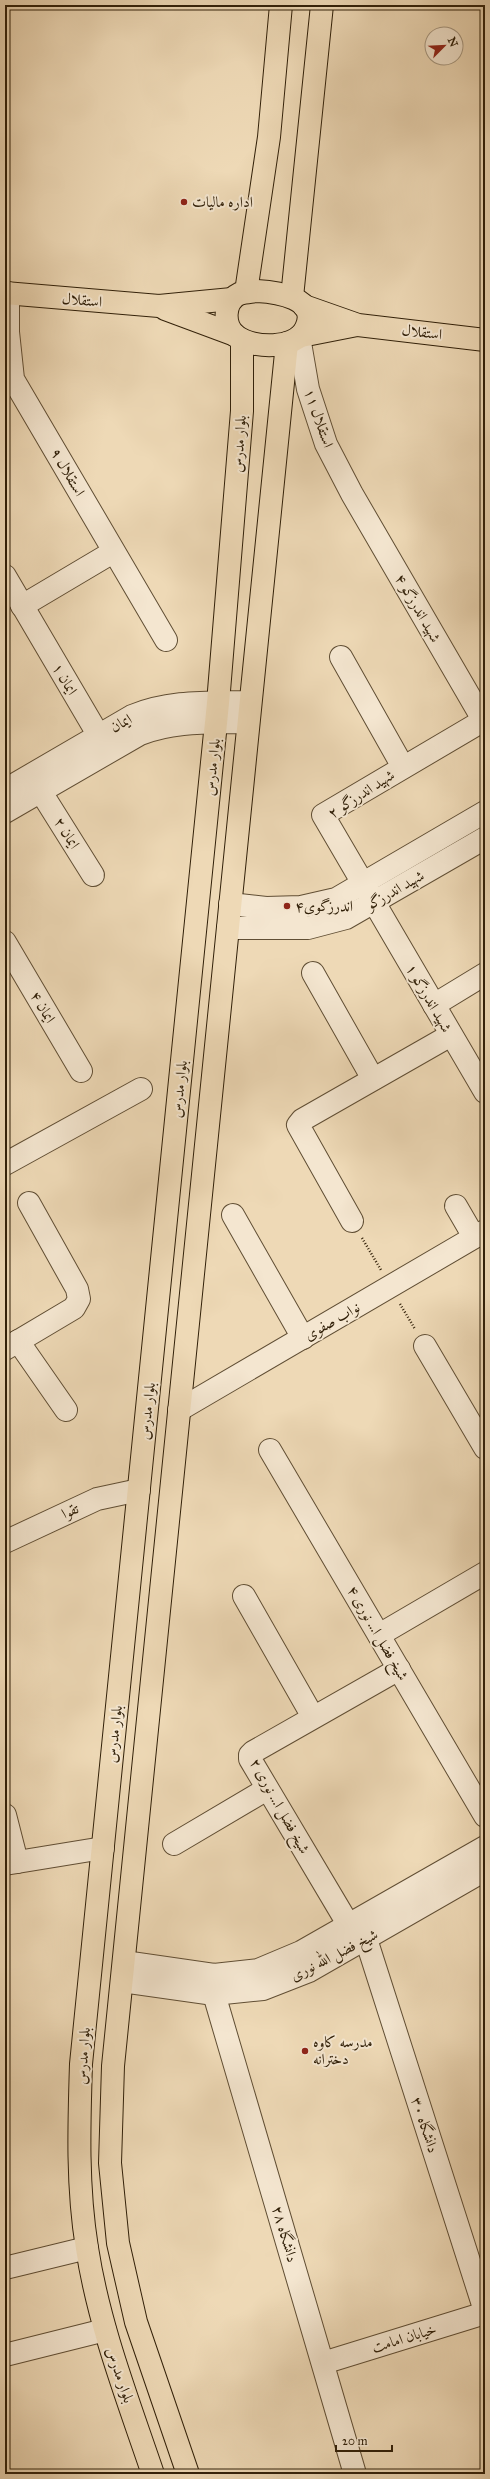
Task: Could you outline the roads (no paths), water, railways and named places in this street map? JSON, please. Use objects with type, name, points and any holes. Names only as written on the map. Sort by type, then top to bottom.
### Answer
[{"type":"main road","points":[[281,5],[269,137],[239,296],[226,314],[230,329],[238,338],[264,344],[296,339],[308,322],[298,302],[322,5]]},
{"type":"main road","points":[[239,296],[269,292],[298,302]]},
{"type":"main road","name":"استقلال","points":[[7,293],[159,306],[239,296]]},
{"type":"main road","name":"استقلال","points":[[298,302],[358,325],[485,340]]},
{"type":"main road","name":"استقلال","points":[[159,306],[238,338]]},
{"type":"main road","name":"استقلال","points":[[296,339],[358,325]]},
{"type":"main road","name":"بلوار مدرس","points":[[153,2474],[105,2330],[86,2248],[78,2164],[81,2064],[217,713],[242,411],[238,338]]},
{"type":"main road","name":"بلوار مدرس","points":[[188,2474],[136,2322],[118,2243],[110,2163],[114,2066],[249,712],[296,339]]},
{"type":"street","name":"استقلال ۹","points":[[7,293],[8,332],[13,379],[113,552],[166,640]]},
{"type":"street","name":"استقلال ۱۱","points":[[296,339],[314,413],[326,444],[352,494]]},
{"type":"street","name":"شهید اندرزگو ۴","points":[[352,494],[484,722]]},
{"type":"street","points":[[22,606],[113,552]]},
{"type":"street","name":"ایمان ۱","points":[[5,576],[104,744]]},
{"type":"street","points":[[341,657],[403,767]]},
{"type":"street","name":"ایمان","points":[[5,812],[40,792],[104,744],[132,716],[154,707],[178,703],[217,713],[249,712]]},
{"type":"street","name":"شهید اندرزگو ۲","points":[[374,903],[322,815],[403,767],[484,722]]},
{"type":"street","name":"ایمان","points":[[5,790],[104,744]]},
{"type":"street","name":"ایمان ۲","points":[[40,792],[93,875]]},
{"type":"street","points":[[230,904],[266,908],[301,907],[336,899],[364,885],[485,812]]},
{"type":"street","name":"شهید اندرزگو","points":[[228,928],[308,928],[346,918],[485,838]]},
{"type":"street","name":"شهید اندرزگو ۱","points":[[374,903],[485,1092]]},
{"type":"street","name":"ایمان ۴","points":[[5,942],[81,1071]]},
{"type":"street","points":[[313,973],[373,1079]]},
{"type":"street","points":[[434,1004],[485,974]]},
{"type":"street","points":[[352,1220],[298,1125],[302,1120],[451,1035]]},
{"type":"street","points":[[5,1164],[141,1089]]},
{"type":"street","points":[[29,1203],[77,1289],[79,1299],[74,1308],[12,1345],[66,1410]]},
{"type":"street","points":[[456,1206],[480,1234]]},
{"type":"street","points":[[233,1215],[302,1338]]},
{"type":"street","name":"نواب صفوی","points":[[180,1410],[480,1234]]},
{"type":"street","points":[[426,1346],[485,1448]]},
{"type":"street","name":"شیخ فضل ا... نوری ۴","points":[[270,1450],[485,1816]]},
{"type":"street","name":"تقوا","points":[[8,1534],[97,1499],[139,1490]]},
{"type":"street","points":[[379,1635],[485,1573]]},
{"type":"street","points":[[244,1596],[313,1717]]},
{"type":"street","name":"شیخ فضل ا... نوری ۲","points":[[366,1939],[348,1924],[267,1788],[250,1755],[399,1668]]},
{"type":"street","points":[[174,1844],[267,1788]]},
{"type":"street","points":[[5,1815],[11,1863],[103,1848]]},
{"type":"street","name":"شیخ فضل الله نوری","points":[[123,1972],[214,1974],[258,1970],[301,1952],[485,1847]]},
{"type":"street","name":"شیخ فضل الله نوری","points":[[123,1972],[214,1994],[263,1989],[309,1970],[366,1939],[485,1870]]},
{"type":"street","name":"دانشگاه ۳۰","points":[[366,1939],[485,2312]]},
{"type":"street","name":"دانشگاه ۲۸","points":[[214,1994],[355,2474]]},
{"type":"street","points":[[5,2268],[86,2248]]},
{"type":"street","name":"خیابان امامت","points":[[323,2363],[485,2312]]},
{"type":"street","points":[[5,2355],[105,2330]]},
{"type":"place","name":"اداره مالیات","points":[[184,202]]},
{"type":"place","name":"اندرزگوی۴","points":[[287,906]]},
{"type":"place","name":"مدرسه کاوه دخترانه","points":[[305,2051]]}]
